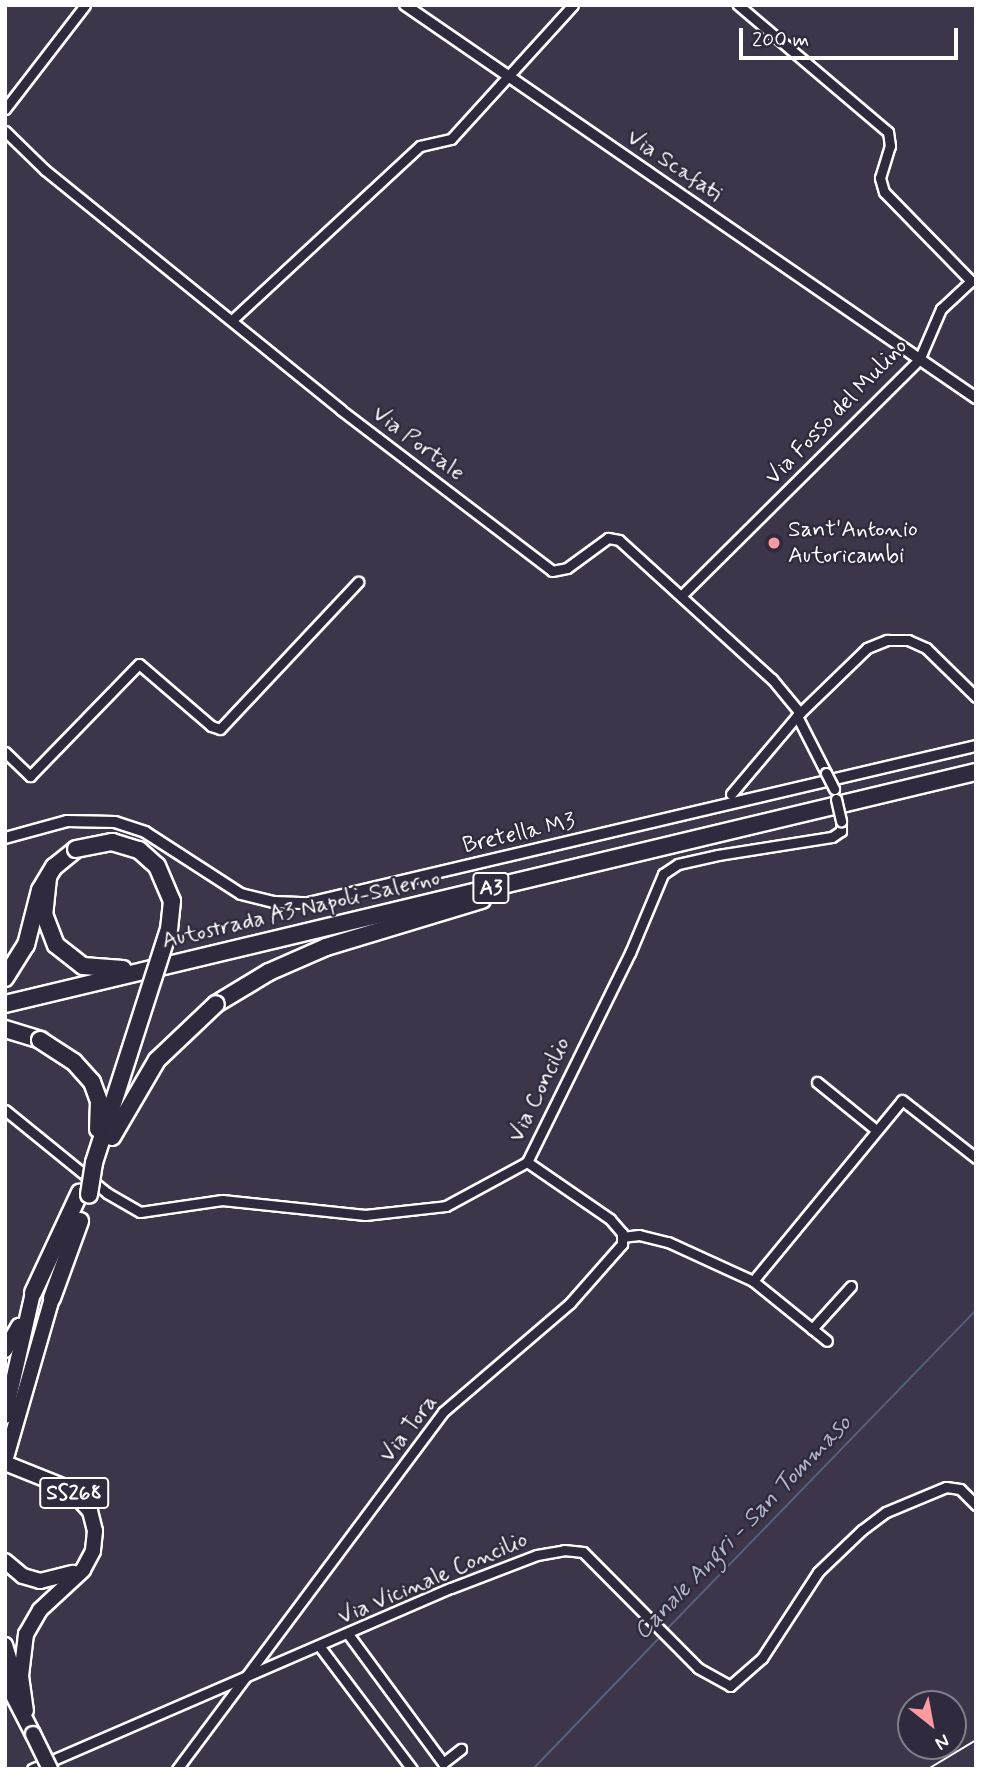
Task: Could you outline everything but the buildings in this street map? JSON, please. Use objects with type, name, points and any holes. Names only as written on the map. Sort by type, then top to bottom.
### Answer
[{"type":"highway","name":"Autostrada A3 Napoli-Salerno","points":[[5,1004],[976,772]]},
{"type":"highway","name":"Autostrada A3 Napoli-Salerno","points":[[5,1014],[976,782]]},
{"type":"highway","name":"A3","points":[[5,978],[26,945],[48,878],[76,849],[113,842],[139,850],[164,876],[172,901],[169,929],[52,1298]]},
{"type":"highway","name":"A3","points":[[48,878],[43,904],[50,935],[64,953],[83,965],[124,969],[236,949]]},
{"type":"highway","name":"A3","points":[[33,1293],[124,1110],[146,1074],[182,1032],[216,1004],[316,951],[482,900]]},
{"type":"highway","name":"A3","points":[[5,1029],[40,1040],[81,1068],[96,1092],[99,1123],[85,1193]]},
{"type":"highway","points":[[5,1350],[33,1293]]},
{"type":"highway","points":[[5,1416],[33,1293]]},
{"type":"highway","name":"SS268","points":[[52,1298],[5,1462],[59,1483],[84,1502],[95,1531],[88,1560]]},
{"type":"highway","points":[[5,1561],[23,1576],[50,1581],[73,1573],[88,1560]]},
{"type":"highway","points":[[23,1712],[21,1676],[26,1634],[40,1611],[76,1577],[88,1560]]},
{"type":"highway","points":[[5,1645],[23,1712]]},
{"type":"highway","points":[[5,1680],[50,1769]]},
{"type":"street","points":[[5,109],[85,5]]},
{"type":"street","name":"Via Scafati","points":[[405,5],[976,398]]},
{"type":"street","points":[[232,320],[420,146],[451,139],[573,5]]},
{"type":"street","name":"Via Fosso del Mulino","points":[[681,596],[919,360],[941,309],[968,278],[884,192],[880,178],[891,146],[888,132],[738,5]]},
{"type":"street","name":"Via Portale","points":[[5,131],[55,178],[341,410],[551,571],[567,568],[612,536],[772,680],[799,714]]},
{"type":"street","points":[[5,752],[30,776],[139,664],[211,726],[220,729],[358,582]]},
{"type":"street","points":[[731,794],[799,714],[867,648],[887,640],[908,640],[926,648],[976,697]]},
{"type":"street","name":"Via Concilio","points":[[5,1110],[107,1193],[140,1213],[222,1200],[365,1215],[407,1213],[461,1200],[527,1162],[630,953],[663,874],[678,864],[832,837],[841,831],[835,794],[799,714]]},
{"type":"street","name":"Bretella M3","points":[[5,838],[67,821],[115,822],[162,842],[241,894],[274,902],[308,903],[976,746]]},
{"type":"street","points":[[817,1082],[876,1130]]},
{"type":"street","points":[[753,1281],[902,1100],[976,1158]]},
{"type":"street","points":[[527,1162],[610,1219],[622,1237],[639,1235],[668,1242],[753,1281],[827,1341]]},
{"type":"street","name":"Via Tora","points":[[177,1769],[443,1412],[570,1303],[617,1251],[622,1237]]},
{"type":"street","points":[[812,1329],[851,1286]]},
{"type":"street","name":"Via Vicinale Concilio","points":[[32,1769],[512,1564],[564,1550],[583,1552],[698,1668],[730,1686],[761,1658],[818,1572],[862,1530],[886,1512],[946,1487],[960,1489],[976,1505]]},
{"type":"street","points":[[348,1634],[443,1763],[461,1748]]},
{"type":"street","points":[[320,1647],[412,1769]]},
{"type":"waterway","points":[[971,276],[976,272]]},
{"type":"waterway","name":"Canale Angri - San Tommaso","points":[[667,1629],[976,1310]]},
{"type":"waterway","name":"Canale Angri - San Tommaso","points":[[533,1769],[661,1636]]},
{"type":"railway","points":[[928,1769],[976,1740]]},
{"type":"place","name":"Sant'Antonio Autoricambi","points":[[774,543]]}]
